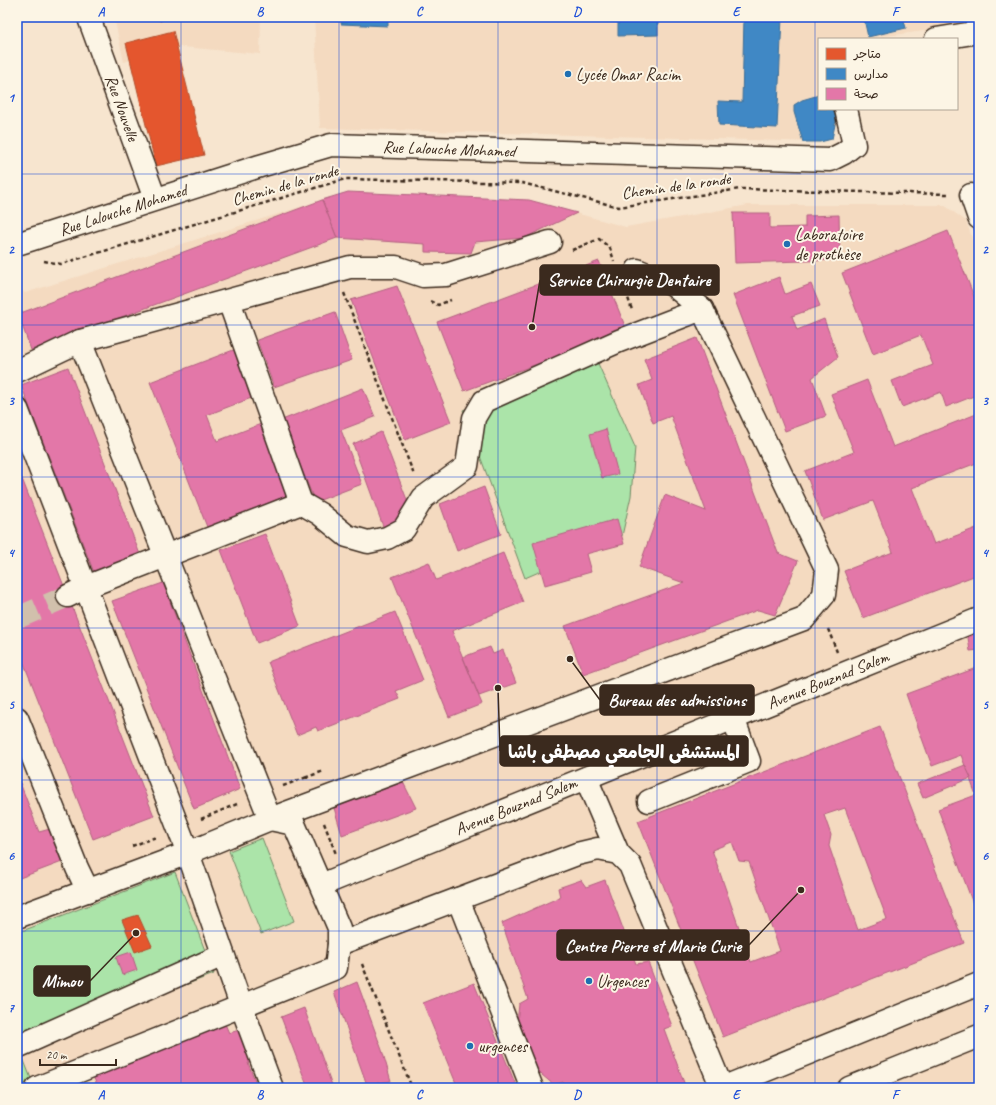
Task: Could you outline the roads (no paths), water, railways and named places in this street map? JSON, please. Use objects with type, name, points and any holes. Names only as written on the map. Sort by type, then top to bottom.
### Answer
[{"type":"street","name":"Rue Nouvelle","points":[[92,17],[90,21],[155,199]]},
{"type":"street","points":[[942,38],[979,32]]},
{"type":"street","name":"Rue Lalouche Mohamed","points":[[17,244],[155,199],[331,145],[830,160],[844,153],[854,145],[846,110]]},
{"type":"street","points":[[970,195],[979,218]]},
{"type":"street","points":[[17,371],[80,341],[350,267],[396,267],[423,276],[446,275],[550,242]]},
{"type":"street","points":[[17,917],[188,853],[270,819],[804,619],[824,595],[827,570],[702,309],[673,285],[637,270]]},
{"type":"street","points":[[229,301],[301,503],[320,514],[347,536],[368,542],[386,538],[404,529],[423,498],[467,466],[474,418],[484,401],[619,341],[702,309]]},
{"type":"street","points":[[80,341],[164,556],[270,819]]},
{"type":"street","points":[[17,409],[77,592],[188,853],[223,955],[272,1088]]},
{"type":"street","points":[[77,592],[164,556],[301,503]]},
{"type":"street","name":"Avenue Bouznad Salem","points":[[321,885],[979,619]]},
{"type":"street","points":[[17,718],[77,868],[88,891]]},
{"type":"street","points":[[649,801],[749,760],[732,718]]},
{"type":"street","points":[[586,778],[618,853],[630,865],[722,1088],[979,984]]},
{"type":"street","points":[[42,1087],[241,1005],[336,968],[339,928],[294,824],[270,819]]},
{"type":"street","points":[[339,944],[577,854],[598,849],[618,853]]},
{"type":"street","points":[[458,899],[532,1088]]},
{"type":"street","points":[[17,1047],[223,955]]},
{"type":"street","points":[[849,1088],[979,1036]]},
{"type":"tunnel","points":[[17,618],[68,596]]},
{"type":"place","name":"Lycée Omar Racim","points":[[568,74]]},
{"type":"place","name":"Laboratoire de prothèse","points":[[787,244]]},
{"type":"place","name":"Service Chirurgie Dentaire","points":[[532,327]]},
{"type":"place","name":"Bureau des admissions","points":[[570,659]]},
{"type":"place","name":"المستشفى الجامعي مصطفى باشا","points":[[498,688]]},
{"type":"place","name":"Centre Pierre et Marie Curie","points":[[801,890]]},
{"type":"place","name":"Mimou","points":[[136,933]]},
{"type":"place","name":"Urgences","points":[[589,981]]},
{"type":"place","name":"urgences","points":[[470,1046]]}]
